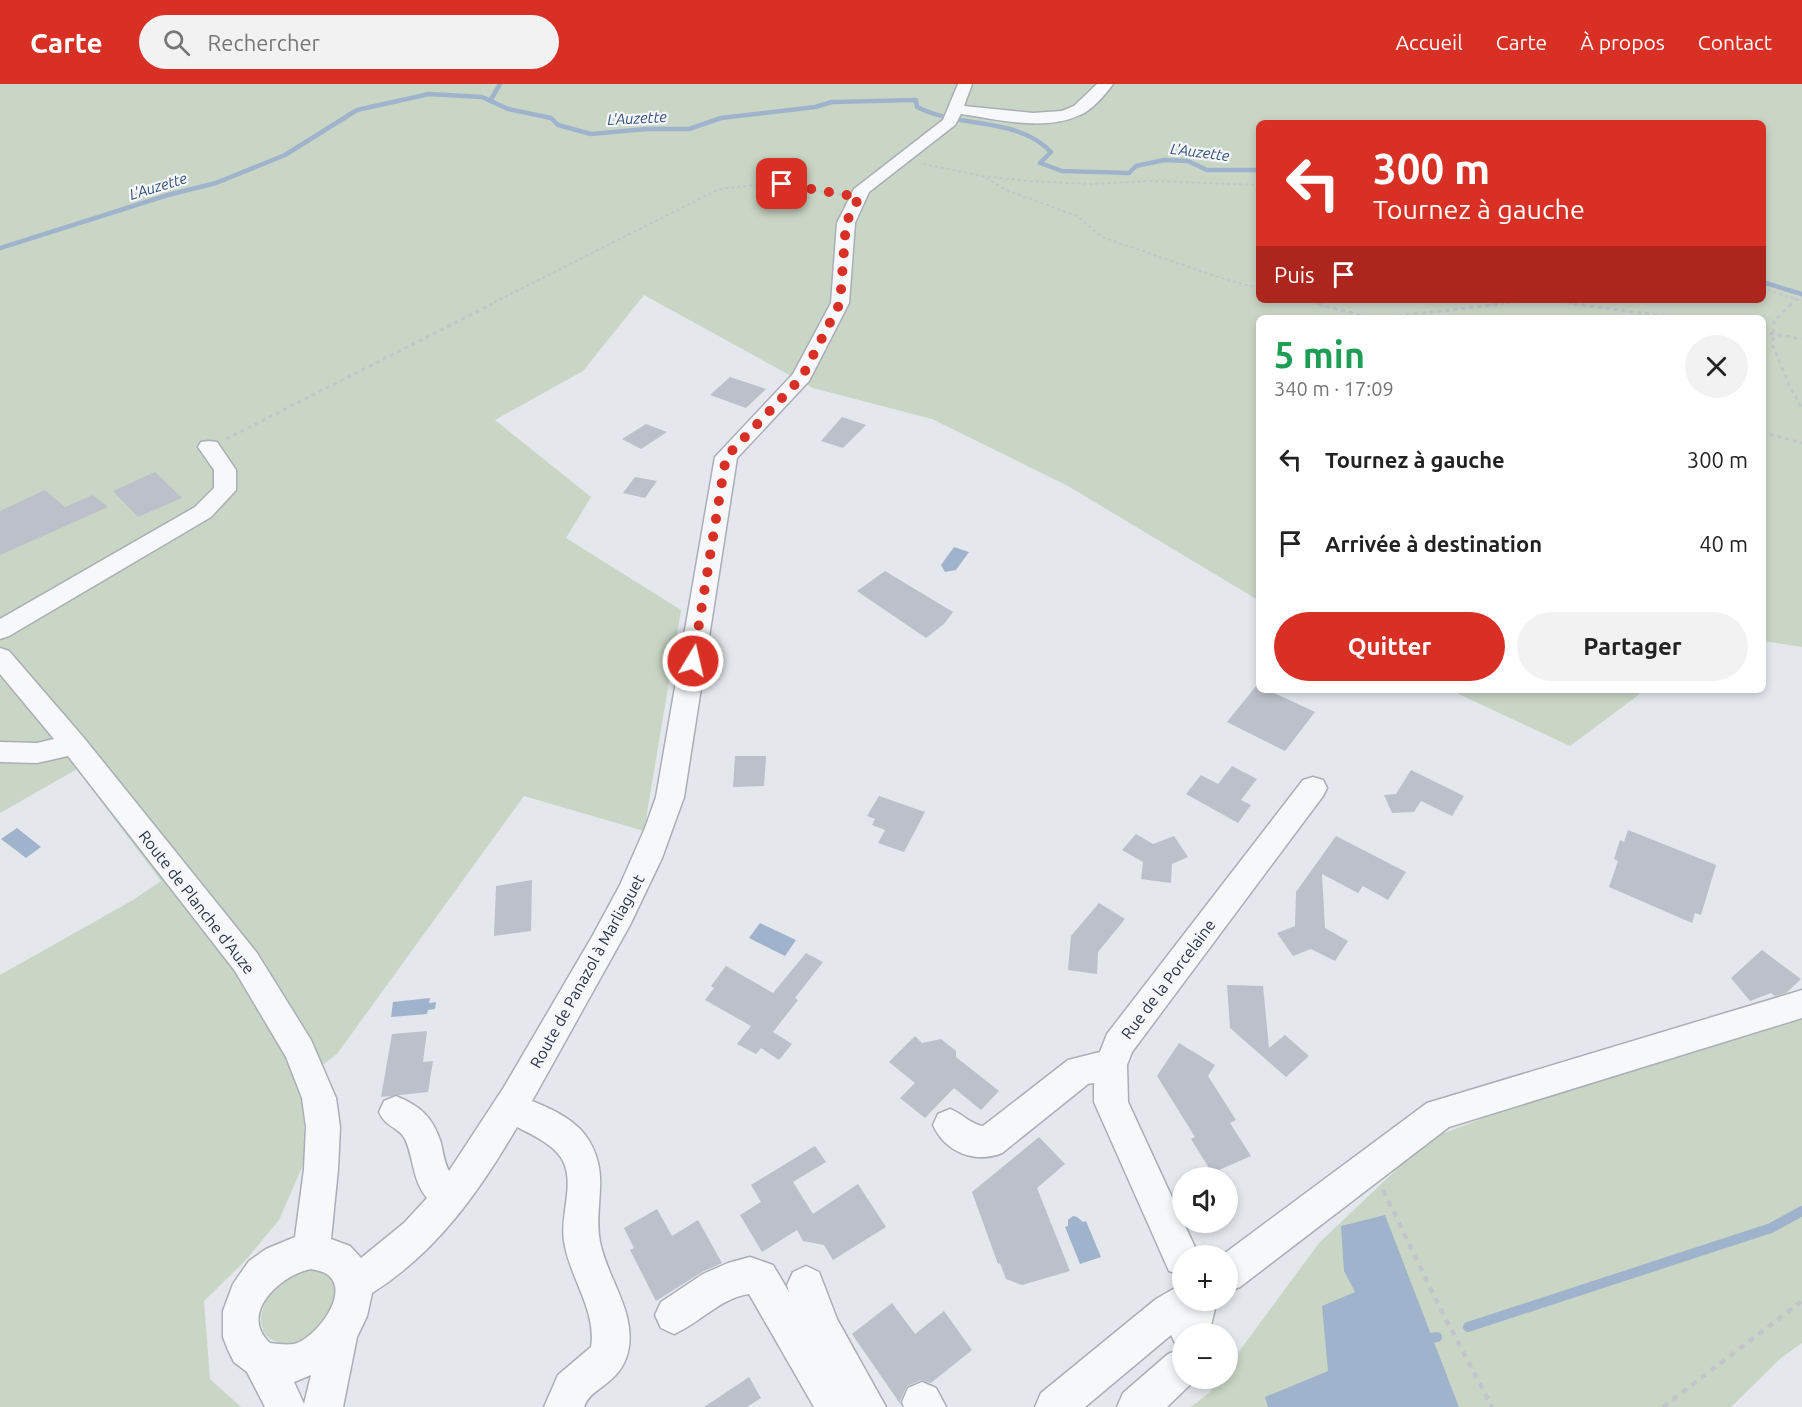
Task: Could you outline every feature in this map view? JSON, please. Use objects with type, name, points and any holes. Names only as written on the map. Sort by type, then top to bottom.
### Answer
[{"type":"street","points":[[965,84],[953,115],[1058,116],[1075,112],[1106,84]]},
{"type":"street","name":"Route de Panazol à Marliaguet","points":[[354,1282],[377,1271],[451,1196],[510,1107],[624,910],[658,835],[670,797],[726,457],[802,377],[808,367],[840,303],[846,223],[862,189],[901,161],[953,115]]},
{"type":"street","points":[[0,630],[203,512],[225,490],[225,470],[209,447]]},
{"type":"street","name":"Route de Planche d'Auze","points":[[0,657],[74,745],[246,962],[299,1050],[319,1098],[323,1127],[321,1169],[311,1251]]},
{"type":"street","points":[[0,753],[37,753],[74,745]]},
{"type":"street","name":"Rue de la Porcelaine","points":[[1176,1245],[1111,1102],[1111,1065],[1119,1044],[1313,788]]},
{"type":"street","points":[[1238,1266],[1439,1114],[1802,1004]]},
{"type":"street","points":[[950,1125],[972,1142],[981,1144],[990,1142],[1080,1071],[1111,1065]]},
{"type":"street","points":[[510,1107],[540,1120],[561,1134],[575,1149],[582,1164],[584,1192],[581,1240],[604,1307],[610,1334],[610,1351],[605,1361],[577,1382],[567,1395],[564,1407]]},
{"type":"street","points":[[396,1112],[413,1120],[418,1128],[433,1176],[451,1196]]},
{"type":"street","points":[[311,1251],[327,1252],[349,1269],[354,1282],[354,1299],[348,1317],[338,1334],[324,1347],[292,1363],[276,1364],[261,1360],[249,1351],[242,1338],[240,1322],[243,1305],[250,1289],[263,1274],[294,1254],[311,1251]]},
{"type":"street","points":[[674,1315],[742,1275],[760,1278],[836,1407]]},
{"type":"street","points":[[806,1285],[820,1329],[866,1407]]},
{"type":"street","points":[[1055,1407],[1172,1310]]},
{"type":"street","points":[[323,1407],[335,1358],[338,1334]]},
{"type":"street","points":[[261,1360],[286,1407]]},
{"type":"street","points":[[1137,1407],[1172,1377]]},
{"type":"path","points":[[901,161],[983,176],[1090,184],[1152,181],[1256,185]]},
{"type":"path","points":[[983,176],[1008,191],[1077,216],[1102,237],[1221,278],[1256,287]]},
{"type":"path","points":[[209,447],[719,189],[741,183],[767,182],[859,197]]},
{"type":"path","points":[[1766,289],[1802,301]]},
{"type":"path","points":[[1796,299],[1774,321],[1773,346],[1802,408]]},
{"type":"path","points":[[1314,303],[1359,315]]},
{"type":"path","points":[[1408,315],[1510,303]]},
{"type":"path","points":[[1567,303],[1656,315]]},
{"type":"path","points":[[1766,333],[1802,339]]},
{"type":"path","points":[[1766,433],[1802,443]]},
{"type":"path","points":[[1371,1165],[1439,1306],[1492,1407]]},
{"type":"path","points":[[1663,1407],[1802,1301]]},
{"type":"green space","points":[[0,84],[1802,84],[1802,647],[1766,641],[1766,315],[1256,315],[1256,599],[1068,486],[932,419],[813,388],[644,295],[583,371],[495,420],[591,497],[566,538],[681,610],[644,831],[524,796],[337,1054],[300,1082],[307,1156],[279,1220],[245,1261],[204,1301],[210,1379],[241,1407],[0,1407],[0,975],[133,900],[161,881],[77,769],[0,813]]},
{"type":"green space","points":[[1456,693],[1641,693],[1570,746]]},
{"type":"green space","points":[[1802,995],[1802,1343],[1781,1358],[1731,1407],[1191,1407],[1212,1389],[1238,1389],[1238,1353],[1319,1243],[1397,1169],[1390,1154]]},
{"type":"green space","points":[[311,1268],[331,1277],[334,1282],[335,1309],[319,1329],[305,1340],[291,1344],[275,1341],[266,1335],[262,1327],[264,1306],[269,1295],[285,1277]]},
{"type":"water","points":[[954,547],[969,552],[956,570],[945,572],[941,565]]},
{"type":"water","points":[[17,828],[41,847],[26,858],[1,839]]},
{"type":"water","points":[[760,923],[796,940],[785,956],[749,938]]},
{"type":"water","points":[[430,998],[429,1003],[436,1002],[435,1009],[428,1010],[427,1014],[391,1017],[393,1002]]},
{"type":"water","points":[[1385,1215],[1459,1407],[1268,1407],[1265,1397],[1328,1371],[1322,1306],[1355,1292],[1344,1271],[1341,1226]]},
{"type":"water","points":[[1073,1216],[1083,1222],[1086,1221],[1101,1257],[1080,1264],[1065,1227],[1068,1226],[1068,1220]]},
{"type":"building","points":[[730,377],[766,389],[746,408],[710,395]]},
{"type":"building","points":[[842,417],[866,425],[843,448],[821,441]]},
{"type":"building","points":[[646,424],[667,432],[641,449],[622,439]]},
{"type":"building","points":[[155,472],[182,498],[138,517],[113,491]]},
{"type":"building","points":[[635,477],[657,481],[645,498],[623,493]]},
{"type":"building","points":[[45,490],[65,507],[93,495],[108,507],[0,555],[0,511]]},
{"type":"building","points":[[885,571],[953,612],[944,624],[926,638],[857,591]]},
{"type":"building","points":[[1256,686],[1256,693],[1274,693],[1315,712],[1285,751],[1227,722]]},
{"type":"building","points":[[735,756],[766,756],[764,786],[733,787]]},
{"type":"building","points":[[1232,766],[1257,779],[1241,800],[1251,805],[1238,823],[1186,794],[1201,775],[1218,784]]},
{"type":"building","points":[[1411,770],[1464,796],[1452,816],[1421,801],[1414,812],[1392,813],[1384,795],[1396,794]]},
{"type":"building","points":[[879,796],[925,812],[904,852],[878,843],[885,830],[872,825],[875,819],[867,816]]},
{"type":"building","points":[[1628,830],[1716,865],[1701,915],[1695,913],[1692,923],[1609,887],[1618,861],[1614,859],[1620,840],[1624,842]]},
{"type":"building","points":[[1136,834],[1153,844],[1174,836],[1188,857],[1172,864],[1171,883],[1141,879],[1143,862],[1122,850]]},
{"type":"building","points":[[1336,836],[1406,872],[1388,900],[1363,886],[1358,893],[1322,874],[1325,928],[1348,941],[1335,961],[1311,949],[1293,956],[1277,933],[1295,926],[1296,892]]},
{"type":"building","points":[[532,880],[531,931],[494,936],[496,886]]},
{"type":"building","points":[[1099,903],[1125,919],[1098,952],[1097,974],[1068,970],[1071,936]]},
{"type":"building","points":[[1762,950],[1801,979],[1786,993],[1775,996],[1771,993],[1750,1001],[1731,978]]},
{"type":"building","points":[[806,953],[823,962],[795,998],[798,1000],[773,1032],[792,1044],[779,1060],[761,1048],[756,1054],[737,1044],[751,1026],[705,1000],[714,988],[711,986],[726,966],[773,993]]},
{"type":"building","points":[[1227,985],[1263,986],[1269,1048],[1285,1035],[1309,1056],[1286,1077],[1230,1028]]},
{"type":"building","points":[[427,1031],[423,1062],[433,1061],[428,1092],[381,1097],[392,1034]]},
{"type":"building","points":[[915,1036],[922,1043],[941,1039],[956,1051],[956,1057],[999,1091],[981,1110],[954,1088],[925,1118],[900,1098],[915,1083],[889,1062]]},
{"type":"building","points":[[1179,1043],[1215,1065],[1208,1076],[1236,1120],[1230,1123],[1251,1156],[1226,1167],[1208,1167],[1191,1139],[1195,1137],[1157,1076]]},
{"type":"building","points":[[1039,1137],[1065,1164],[1037,1188],[1070,1271],[1022,1285],[1006,1279],[1000,1263],[998,1264],[972,1192]]},
{"type":"building","points":[[815,1146],[826,1162],[793,1182],[813,1214],[858,1184],[886,1227],[833,1260],[824,1245],[803,1241],[797,1230],[762,1252],[740,1215],[761,1202],[751,1185]]},
{"type":"building","points":[[657,1209],[672,1236],[698,1220],[722,1263],[702,1272],[656,1301],[630,1250],[634,1248],[624,1228]]},
{"type":"building","points":[[892,1303],[915,1334],[944,1311],[972,1350],[931,1383],[921,1380],[907,1386],[900,1401],[901,1405],[852,1334]]},
{"type":"building","points":[[749,1377],[761,1398],[747,1407],[704,1407]]},
{"type":"waterway","points":[[490,101],[500,84]]},
{"type":"waterway","name":"L'Auzette","points":[[0,248],[168,195],[216,183],[285,155],[357,110],[429,94],[482,97],[490,101]]},
{"type":"waterway","name":"L'Auzette","points":[[490,101],[508,109],[551,118],[558,125],[591,134],[646,129],[689,129],[721,118],[815,107],[832,102],[916,100],[917,107],[934,114],[1021,133],[1037,141],[1051,152],[1040,163],[1062,171],[1129,173],[1136,166],[1164,160],[1188,161],[1207,170],[1256,170]]},
{"type":"waterway","name":"L'Auzette","points":[[1766,283],[1802,294]]},
{"type":"waterway","points":[[1468,1327],[1771,1228],[1802,1211]]},
{"type":"waterway","points":[[1432,1338],[1437,1337]]},
{"type":"route","points":[[693,661],[726,457],[802,377],[840,303],[846,223],[859,197],[782,184]]}]
